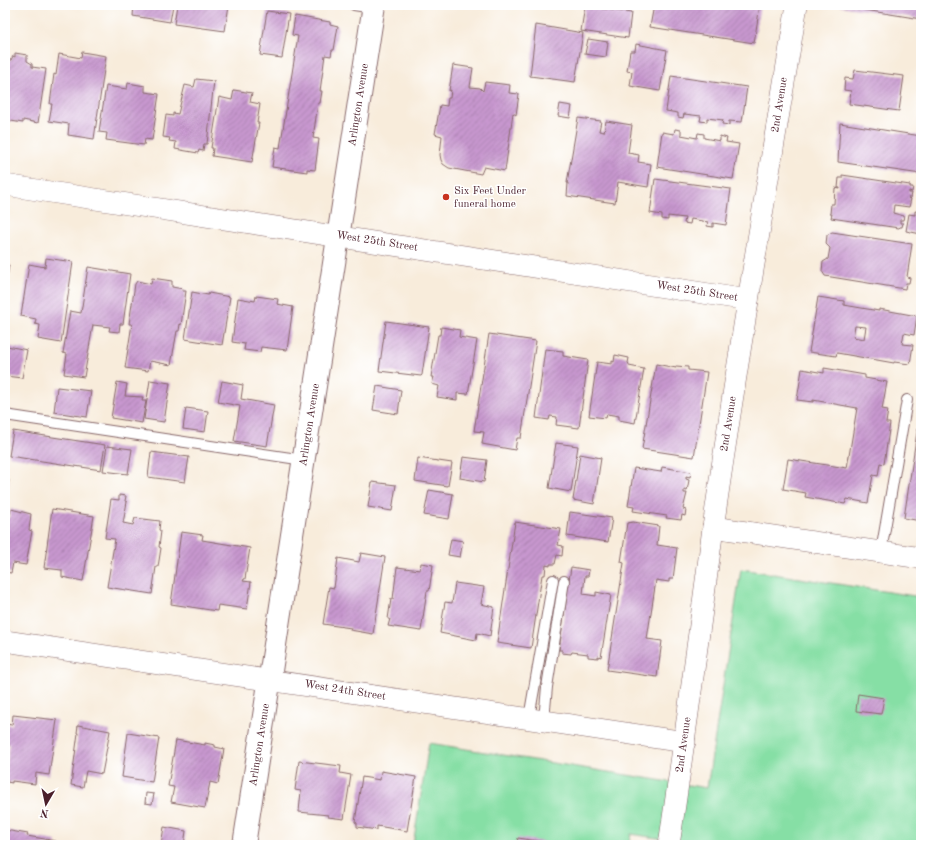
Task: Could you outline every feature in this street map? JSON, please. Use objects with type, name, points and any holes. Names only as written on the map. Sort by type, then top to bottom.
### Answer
[{"type":"main road","name":"Arlington Avenue","points":[[244,845],[339,236],[367,6]]},
{"type":"street","name":"2nd Avenue","points":[[669,845],[748,300],[797,5]]},
{"type":"street","name":"West 25th Street","points":[[5,185],[748,300]]},
{"type":"street","points":[[714,527],[921,558]]},
{"type":"street","name":"West 24th Street","points":[[5,640],[685,742]]},
{"type":"lane","points":[[881,552],[907,400]]},
{"type":"lane","points":[[5,415],[304,460]]},
{"type":"lane","points":[[559,580],[548,687],[536,719],[559,580]]},
{"type":"green space","points":[[741,569],[921,597],[921,845],[702,845],[631,834],[629,845],[413,845],[429,743],[707,788]]},
{"type":"building","points":[[134,5],[173,5],[170,22],[133,16]]},
{"type":"building","points":[[177,5],[229,5],[225,31],[174,24]]},
{"type":"building","points":[[654,5],[760,5],[754,43],[650,27]]},
{"type":"building","points":[[921,5],[921,19],[840,6]]},
{"type":"building","points":[[585,6],[631,13],[628,38],[581,31]]},
{"type":"building","points":[[267,11],[289,14],[282,58],[260,55]]},
{"type":"building","points":[[295,16],[330,22],[330,24],[338,26],[334,50],[332,50],[331,56],[325,55],[320,91],[322,91],[320,103],[318,103],[313,138],[319,139],[315,170],[307,169],[307,172],[272,167],[275,147],[280,148],[298,36],[292,35]]},
{"type":"building","points":[[536,25],[583,33],[575,82],[530,76]]},
{"type":"building","points":[[588,39],[608,42],[606,57],[585,54]]},
{"type":"building","points":[[636,44],[667,50],[660,91],[630,86],[632,72],[627,71],[630,51],[635,51]]},
{"type":"building","points":[[82,52],[106,56],[94,139],[68,135],[69,124],[49,121],[54,74],[56,75],[59,54],[81,58]]},
{"type":"building","points":[[15,53],[27,55],[27,61],[32,64],[32,67],[46,69],[38,123],[23,120],[23,123],[5,120],[5,64],[7,65],[7,60],[11,60],[13,56],[15,57]]},
{"type":"building","points":[[453,65],[473,68],[470,87],[480,88],[483,91],[485,82],[510,85],[509,93],[519,94],[516,115],[513,113],[505,171],[484,167],[481,174],[449,168],[443,164],[441,160],[440,155],[442,136],[435,134],[440,105],[447,106],[448,98],[450,98],[451,90],[449,91]]},
{"type":"building","points":[[855,70],[904,76],[899,111],[849,104],[851,91],[844,90],[845,78],[853,79]]},
{"type":"building","points":[[671,76],[747,87],[742,122],[729,121],[729,125],[722,124],[723,120],[707,118],[707,122],[700,121],[701,116],[684,114],[683,118],[678,117],[678,113],[666,111]]},
{"type":"building","points":[[196,79],[214,81],[207,144],[204,144],[203,151],[199,150],[198,153],[175,149],[176,142],[169,141],[170,138],[163,137],[166,115],[173,116],[173,113],[178,114],[185,85],[194,87]]},
{"type":"building","points":[[128,83],[145,86],[145,92],[159,94],[152,140],[145,139],[144,145],[106,140],[107,133],[99,132],[106,86],[127,89]]},
{"type":"building","points":[[234,90],[252,93],[250,102],[260,104],[257,123],[259,123],[252,162],[212,156],[213,148],[211,148],[219,97],[232,100]]},
{"type":"building","points":[[560,104],[572,106],[570,118],[558,116]]},
{"type":"building","points":[[578,118],[601,121],[599,131],[604,132],[606,121],[632,125],[628,153],[639,155],[638,162],[651,164],[648,187],[618,182],[615,203],[567,196],[567,183]]},
{"type":"building","points":[[840,123],[921,136],[921,174],[838,162]]},
{"type":"building","points":[[675,129],[681,130],[681,135],[697,138],[698,133],[704,134],[704,138],[720,141],[720,136],[727,138],[726,142],[739,144],[733,179],[657,167],[662,132],[674,134]]},
{"type":"building","points":[[842,175],[910,185],[910,187],[913,187],[912,192],[909,191],[909,193],[912,193],[911,198],[908,198],[911,199],[909,207],[894,205],[893,213],[904,216],[903,220],[900,220],[900,223],[903,223],[902,227],[899,228],[831,218],[831,204],[834,204],[835,188],[840,189],[838,188],[839,178],[842,178]]},
{"type":"building","points":[[655,179],[731,189],[726,225],[713,223],[713,227],[707,226],[708,222],[691,219],[690,224],[684,223],[685,218],[668,216],[668,220],[662,219],[662,215],[650,213]]},
{"type":"building","points":[[915,211],[921,212],[921,234],[906,231],[909,214],[915,215]]},
{"type":"building","points":[[832,232],[912,244],[907,277],[910,278],[909,283],[906,283],[905,289],[825,276],[822,271],[823,262],[828,259],[830,248],[826,244],[827,235]]},
{"type":"building","points":[[46,258],[73,262],[61,343],[38,339],[40,325],[35,324],[36,319],[21,316],[29,264],[45,267]]},
{"type":"building","points":[[5,264],[9,265],[6,284],[5,284]]},
{"type":"building","points":[[88,267],[130,274],[123,324],[120,324],[119,332],[109,331],[110,327],[93,325],[84,377],[64,374],[67,354],[63,353],[70,311],[81,313]]},
{"type":"building","points":[[152,278],[172,281],[172,287],[186,291],[181,325],[180,324],[179,331],[177,331],[171,365],[150,361],[148,371],[125,368],[132,324],[129,324],[135,284],[137,281],[151,284]]},
{"type":"building","points":[[192,292],[208,295],[209,293],[230,297],[222,345],[185,339]]},
{"type":"building","points":[[256,296],[278,299],[277,304],[293,307],[287,350],[261,347],[260,352],[244,350],[245,344],[232,342],[238,298],[255,301]]},
{"type":"building","points":[[818,297],[844,301],[844,305],[879,311],[879,309],[917,316],[914,335],[904,333],[902,344],[913,345],[910,364],[894,363],[837,353],[836,356],[809,352]],"holes":[[[855,326],[866,327],[864,339],[853,337]]]},
{"type":"building","points":[[386,321],[429,327],[421,376],[379,371]]},
{"type":"building","points":[[441,327],[460,330],[459,337],[477,340],[468,394],[457,393],[457,400],[437,397],[439,386],[432,384],[434,377],[431,377],[438,335],[440,335]]},
{"type":"building","points":[[489,334],[536,341],[521,438],[517,438],[515,450],[482,444],[484,432],[474,431]]},
{"type":"building","points":[[7,346],[27,350],[22,378],[5,376],[5,357]]},
{"type":"building","points":[[545,349],[563,351],[563,356],[588,360],[579,428],[556,425],[557,417],[550,416],[549,420],[536,418]]},
{"type":"building","points":[[615,355],[629,358],[629,366],[644,369],[635,423],[619,420],[619,416],[607,414],[606,418],[589,416],[597,362],[612,364],[612,361],[614,362]]},
{"type":"building","points":[[656,364],[676,368],[676,366],[688,367],[688,370],[707,372],[694,457],[642,449]]},
{"type":"building","points":[[824,368],[865,375],[865,378],[887,382],[882,409],[888,410],[886,423],[890,423],[884,464],[880,463],[878,476],[873,475],[868,503],[847,499],[845,504],[805,497],[806,493],[783,489],[788,459],[847,468],[857,408],[813,400],[813,402],[797,400],[802,369],[824,373]]},
{"type":"building","points":[[150,380],[170,383],[164,422],[144,419]]},
{"type":"building","points":[[222,381],[243,385],[241,399],[274,405],[267,446],[234,441],[240,406],[218,402]]},
{"type":"building","points":[[117,382],[127,384],[125,396],[143,397],[142,401],[146,401],[142,423],[111,418]]},
{"type":"building","points":[[377,386],[401,390],[398,414],[373,410]]},
{"type":"building","points":[[57,387],[91,391],[87,417],[54,412]]},
{"type":"building","points":[[186,408],[208,411],[205,432],[183,429]]},
{"type":"building","points":[[921,412],[921,521],[904,518]]},
{"type":"building","points":[[13,431],[105,445],[101,470],[9,456]]},
{"type":"building","points":[[556,443],[578,446],[571,492],[549,488]]},
{"type":"building","points":[[107,446],[132,449],[128,474],[103,471]]},
{"type":"building","points":[[151,452],[189,457],[185,482],[148,477]]},
{"type":"building","points":[[580,454],[601,458],[594,504],[573,500]]},
{"type":"building","points":[[463,457],[487,460],[484,482],[460,478]]},
{"type":"building","points":[[418,458],[452,463],[448,486],[415,481]]},
{"type":"building","points":[[662,467],[691,472],[690,477],[686,476],[686,479],[689,480],[687,491],[684,490],[684,493],[687,493],[683,509],[686,510],[685,516],[682,515],[681,520],[666,518],[667,516],[633,511],[634,507],[628,506],[634,468],[661,472]]},
{"type":"building","points":[[5,480],[9,480],[6,501],[5,501]]},
{"type":"building","points":[[372,482],[396,485],[392,511],[368,507]]},
{"type":"building","points":[[429,490],[453,494],[449,519],[424,515]]},
{"type":"building","points":[[119,495],[126,496],[125,501],[127,502],[123,523],[133,525],[135,518],[160,521],[159,530],[161,531],[159,547],[161,548],[158,567],[156,567],[152,594],[107,587],[115,539],[105,538],[111,499],[119,500]]},
{"type":"building","points":[[11,509],[31,514],[29,530],[32,531],[26,565],[13,563],[11,573],[5,572],[5,517],[9,518]]},
{"type":"building","points":[[52,509],[94,516],[83,581],[62,577],[62,570],[44,568]]},
{"type":"building","points":[[570,512],[612,518],[608,542],[567,536]]},
{"type":"building","points":[[515,522],[561,529],[558,545],[563,546],[562,556],[557,555],[555,564],[550,564],[550,566],[546,565],[545,575],[542,575],[531,648],[497,643]]},
{"type":"building","points":[[633,522],[659,526],[657,545],[677,548],[673,579],[669,579],[669,582],[656,580],[647,639],[662,641],[657,677],[607,670],[624,563],[621,562],[627,523]]},
{"type":"building","points":[[181,532],[203,535],[202,540],[250,548],[245,579],[243,581],[251,582],[247,609],[218,605],[217,611],[171,604]]},
{"type":"building","points":[[451,539],[463,541],[460,557],[448,555]]},
{"type":"building","points":[[361,553],[385,557],[373,634],[350,630],[351,628],[323,624],[329,587],[334,588],[338,558],[359,562]]},
{"type":"building","points":[[421,563],[433,565],[429,591],[427,591],[421,631],[388,626],[397,567],[420,570]]},
{"type":"building","points":[[571,567],[589,570],[588,576],[585,576],[583,594],[596,596],[596,592],[611,595],[601,657],[598,656],[598,658],[588,657],[588,654],[572,652],[571,654],[562,653],[562,650],[559,650]]},
{"type":"building","points":[[455,583],[484,587],[481,604],[494,607],[490,636],[477,633],[476,640],[440,633],[445,602],[452,603]]},
{"type":"building","points":[[858,694],[884,698],[881,714],[856,711]]},
{"type":"building","points":[[13,715],[57,720],[49,775],[36,773],[35,784],[12,781],[12,783],[5,780],[9,744],[5,744],[5,724],[12,725]]},
{"type":"building","points":[[78,725],[110,731],[102,774],[86,771],[83,787],[71,785]]},
{"type":"building","points":[[128,733],[159,738],[152,782],[122,777]]},
{"type":"building","points":[[176,740],[205,745],[205,743],[224,749],[218,784],[210,782],[205,808],[171,802],[174,787],[168,786]]},
{"type":"building","points":[[299,761],[341,766],[340,773],[351,775],[344,819],[328,817],[328,815],[299,812],[301,791],[295,790]]},
{"type":"building","points":[[381,771],[416,777],[407,831],[377,826],[377,830],[357,827],[357,823],[355,822],[362,777],[380,780]]},
{"type":"building","points":[[146,793],[154,794],[152,804],[145,803]]},
{"type":"building","points":[[164,827],[186,831],[184,845],[161,845]]},
{"type":"building","points":[[5,830],[28,834],[27,836],[56,841],[55,845],[5,845]]},
{"type":"building","points":[[518,838],[545,842],[544,845],[516,845]]},
{"type":"place","name":"Six Feet Under funeral home","points":[[446,197]]}]
